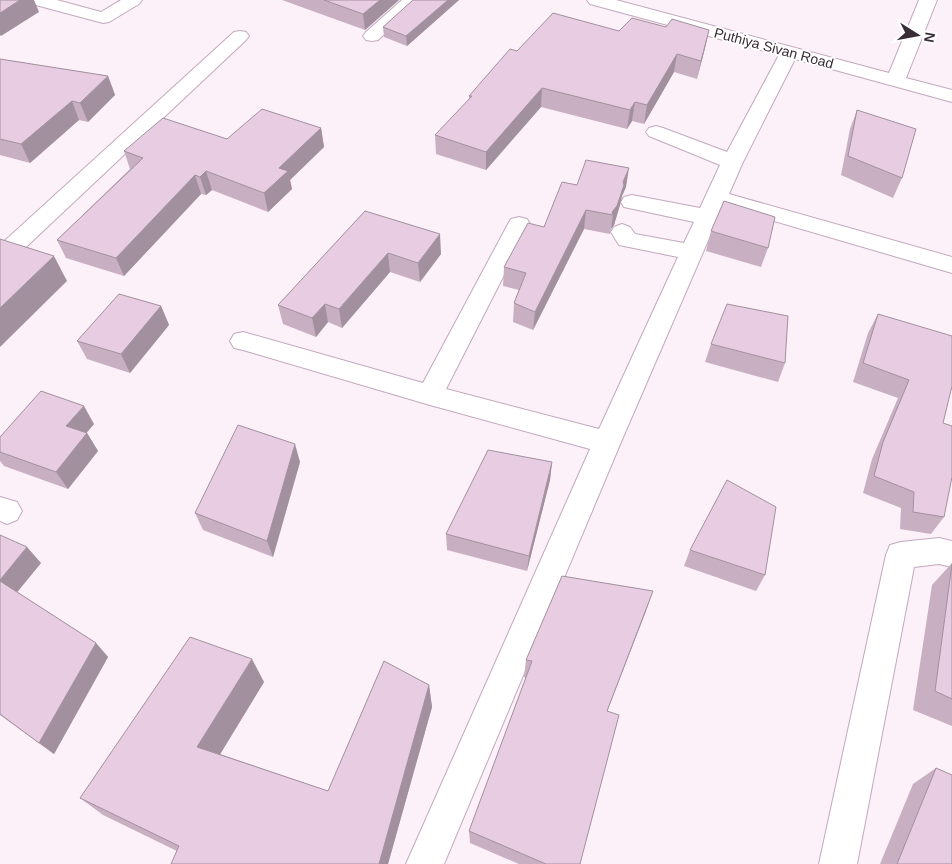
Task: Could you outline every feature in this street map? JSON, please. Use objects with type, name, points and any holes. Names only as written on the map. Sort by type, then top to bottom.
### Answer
[{"type":"street","points":[[38,0],[103,18],[134,0]]},
{"type":"street","points":[[372,36],[412,0]]},
{"type":"street","name":"Puthiya Sivan Road","points":[[596,0],[952,96]]},
{"type":"street","points":[[896,80],[928,0]]},
{"type":"street","points":[[0,258],[240,36]]},
{"type":"street","points":[[425,864],[607,442],[732,162],[790,51]]},
{"type":"street","points":[[656,132],[732,162]]},
{"type":"street","points":[[632,202],[712,207],[952,265]]},
{"type":"street","points":[[430,395],[519,224]]},
{"type":"street","points":[[622,232],[627,240],[692,252]]},
{"type":"street","points":[[243,341],[430,395],[607,442]]},
{"type":"street","points":[[838,864],[901,555],[939,551],[952,554]]},
{"type":"building","points":[[0,0],[20,0],[0,13]]},
{"type":"building","points":[[324,0],[380,0],[363,14]]},
{"type":"building","points":[[413,0],[448,0],[406,36],[383,27]]},
{"type":"building","points":[[553,13],[619,31],[632,18],[666,27],[672,19],[709,30],[701,61],[677,54],[647,105],[635,102],[630,110],[542,88],[486,152],[435,135],[472,96],[469,96],[510,49],[517,51]]},
{"type":"building","points":[[0,59],[108,76],[80,103],[72,101],[21,144],[0,139]]},
{"type":"building","points":[[262,109],[321,128],[279,168],[288,171],[264,193],[206,171],[200,177],[195,175],[116,258],[57,240],[143,158],[124,151],[163,118],[227,139]]},
{"type":"building","points":[[857,110],[916,129],[902,178],[848,156]]},
{"type":"building","points":[[586,160],[629,168],[623,182],[624,185],[617,206],[612,212],[613,215],[586,210],[535,312],[514,303],[526,273],[504,267],[528,223],[544,227],[562,182],[577,185]]},
{"type":"building","points":[[724,201],[775,217],[768,248],[711,231]]},
{"type":"building","points":[[365,211],[440,234],[418,263],[388,253],[339,309],[325,304],[312,318],[278,305]]},
{"type":"building","points":[[0,239],[54,256],[0,308]]},
{"type":"building","points":[[119,294],[161,306],[121,354],[77,341]]},
{"type":"building","points":[[727,304],[788,316],[785,363],[711,344]]},
{"type":"building","points":[[878,314],[952,336],[952,386],[943,423],[952,426],[952,477],[944,517],[913,512],[914,492],[874,476],[883,442],[909,380],[863,363]]},
{"type":"building","points":[[41,391],[84,406],[66,426],[87,433],[56,472],[0,452],[0,437]]},
{"type":"building","points":[[238,425],[295,444],[267,541],[195,513]]},
{"type":"building","points":[[488,450],[552,462],[529,556],[446,534]]},
{"type":"building","points":[[727,480],[776,507],[765,575],[690,550]]},
{"type":"building","points":[[0,535],[27,547],[0,580]]},
{"type":"building","points":[[952,564],[952,699],[935,691]]},
{"type":"building","points":[[562,576],[653,591],[607,711],[619,715],[580,864],[546,864],[469,831],[532,661],[526,660]]},
{"type":"building","points":[[0,581],[96,643],[39,743],[0,714]]},
{"type":"building","points":[[190,637],[252,659],[197,747],[328,791],[384,661],[429,685],[379,864],[171,864],[179,846],[80,798]]},
{"type":"building","points":[[936,768],[952,775],[952,864],[897,864]]}]
